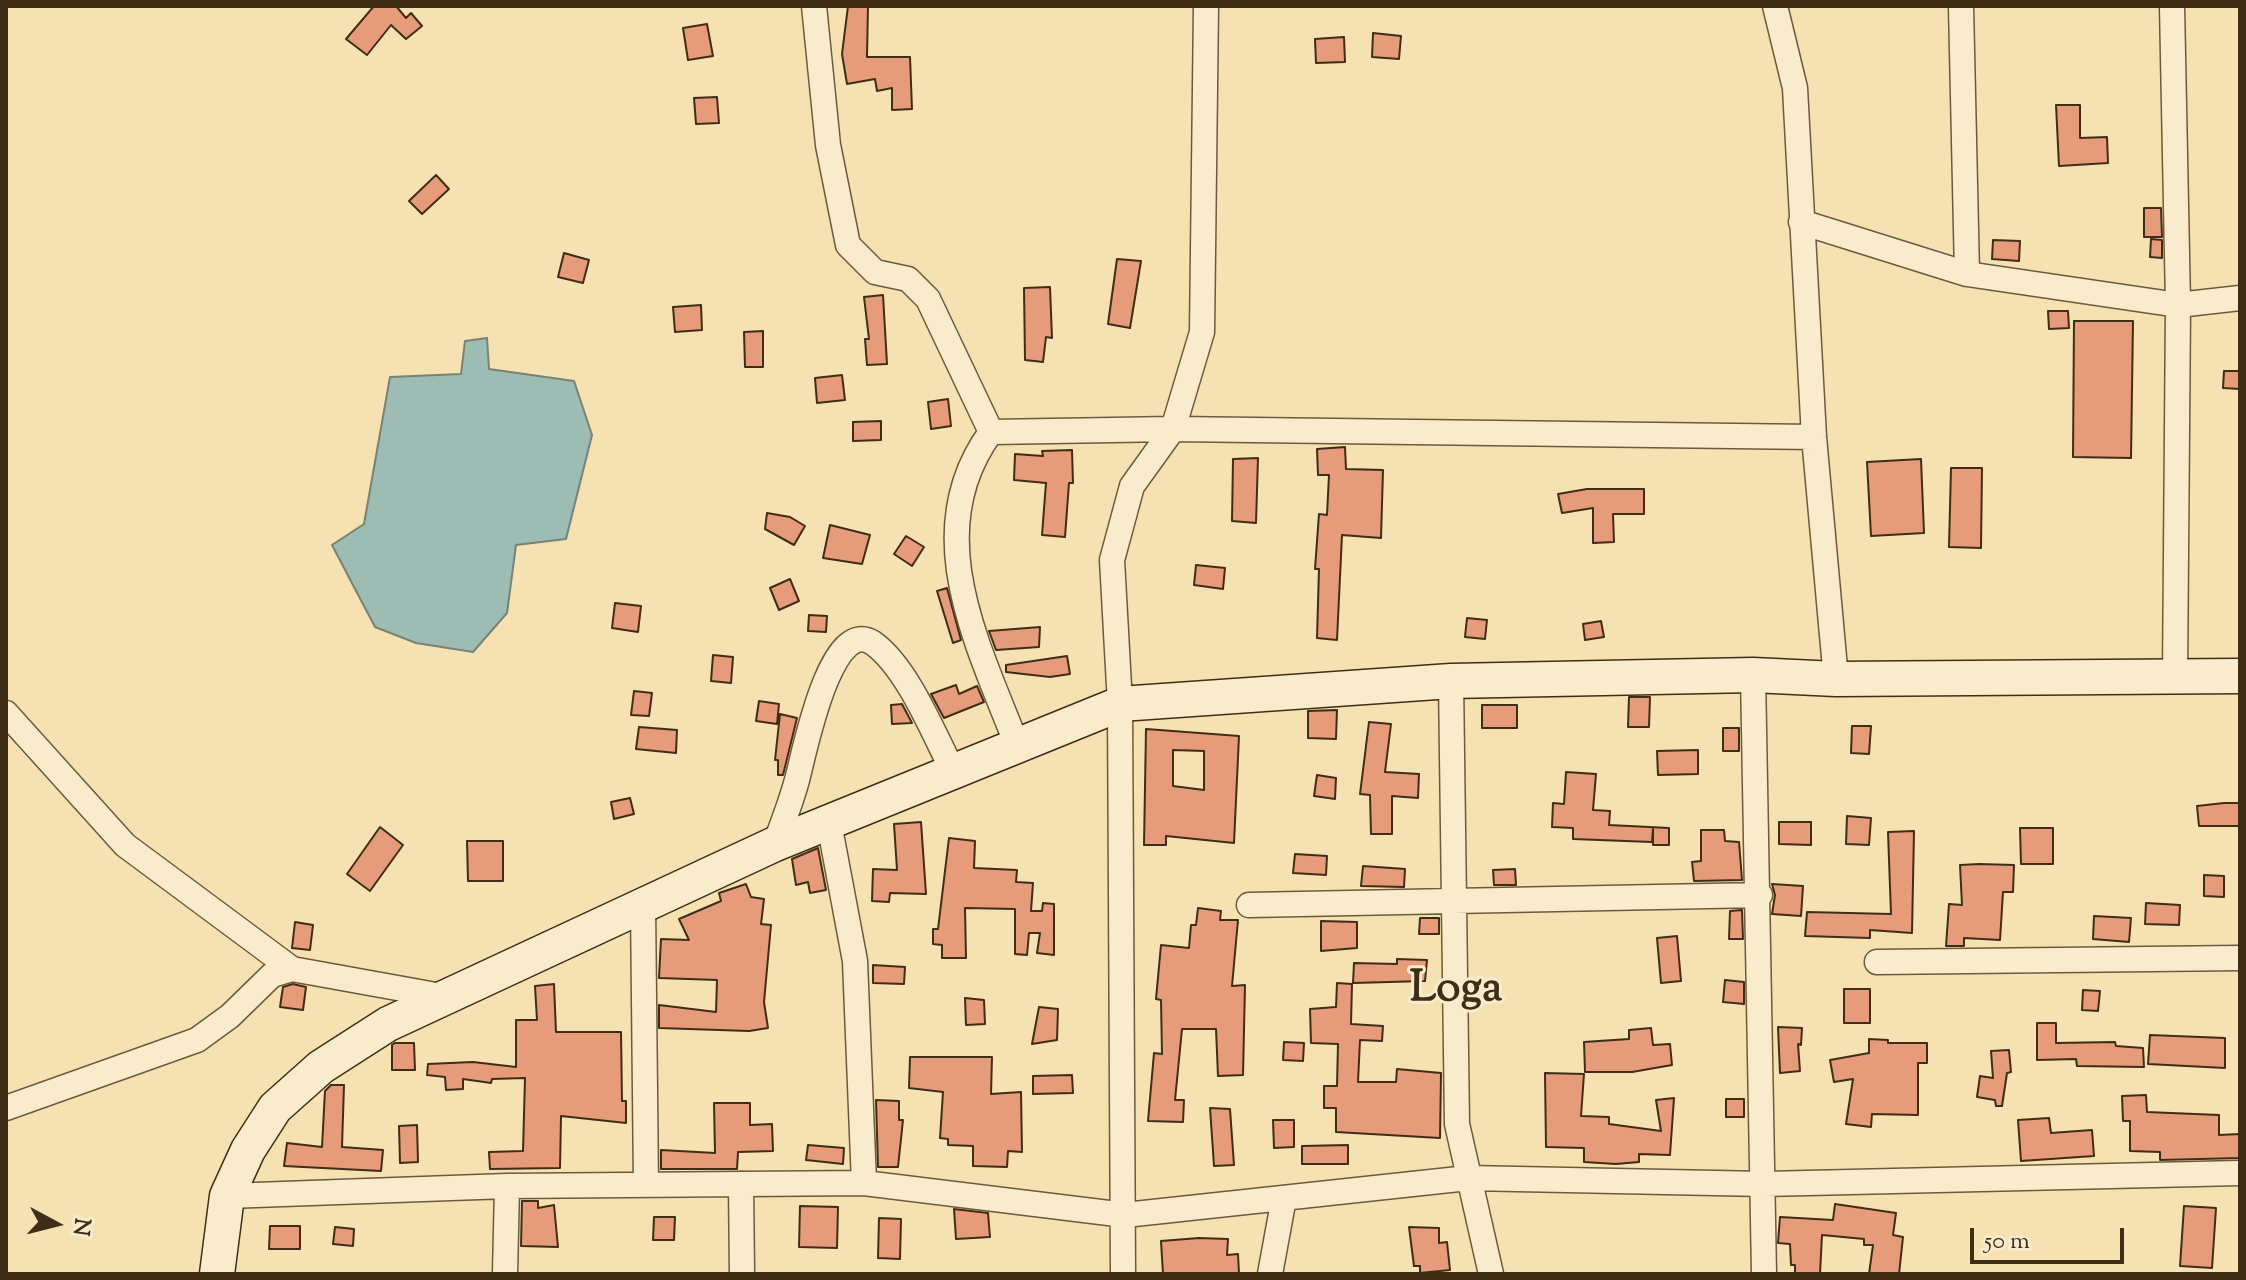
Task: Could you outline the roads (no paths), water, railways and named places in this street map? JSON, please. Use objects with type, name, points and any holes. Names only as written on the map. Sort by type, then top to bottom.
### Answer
[{"type":"main road","points":[[217,1274],[227,1196],[248,1150],[275,1108],[321,1067],[388,1024],[775,844],[1120,704],[1451,681],[1753,675],[1836,679],[2240,676]]},
{"type":"street","points":[[814,6],[828,145],[848,245],[875,272],[908,279],[928,299],[991,432]]},
{"type":"street","points":[[1123,1274],[1120,704],[1112,560],[1132,486],[1173,429],[1202,332],[1206,6]]},
{"type":"street","points":[[1775,6],[1795,88],[1814,437],[1836,679]]},
{"type":"street","points":[[1961,6],[1967,274]]},
{"type":"street","points":[[2172,6],[2178,305],[2175,678]]},
{"type":"street","points":[[1801,222],[1967,274],[2178,305],[2240,298]]},
{"type":"street","points":[[991,432],[1173,429],[1814,437]]},
{"type":"street","points":[[991,432],[978,450],[955,522],[956,563],[965,614],[1017,745]]},
{"type":"street","points":[[775,844],[798,777],[816,703],[830,669],[852,642],[863,639],[873,643],[902,675],[954,773]]},
{"type":"street","points":[[1753,675],[1760,895],[1764,1274]]},
{"type":"street","points":[[1451,681],[1457,1124],[1468,1178],[1490,1254],[1491,1274]]},
{"type":"street","points":[[6,713],[125,845],[292,969],[447,997]]},
{"type":"street","points":[[829,823],[855,961],[864,1183]]},
{"type":"street","points":[[1249,905],[1760,895]]},
{"type":"street","points":[[643,906],[646,1184]]},
{"type":"street","points":[[1877,962],[2240,958]]},
{"type":"street","points":[[6,1108],[197,1040],[230,1016],[272,975],[292,969]]},
{"type":"street","points":[[227,1196],[507,1186],[864,1183],[1125,1215],[1468,1178],[1764,1184],[2240,1173]]},
{"type":"street","points":[[741,1184],[742,1274]]},
{"type":"street","points":[[505,1274],[507,1186]]},
{"type":"street","points":[[1270,1274],[1284,1198]]},
{"type":"water","points":[[487,338],[489,369],[574,381],[592,435],[566,539],[516,545],[507,613],[473,652],[416,643],[375,627],[332,545],[364,524],[390,377],[461,374],[465,341]]},
{"type":"district","name":"Loga","points":[[1456,993]]}]
